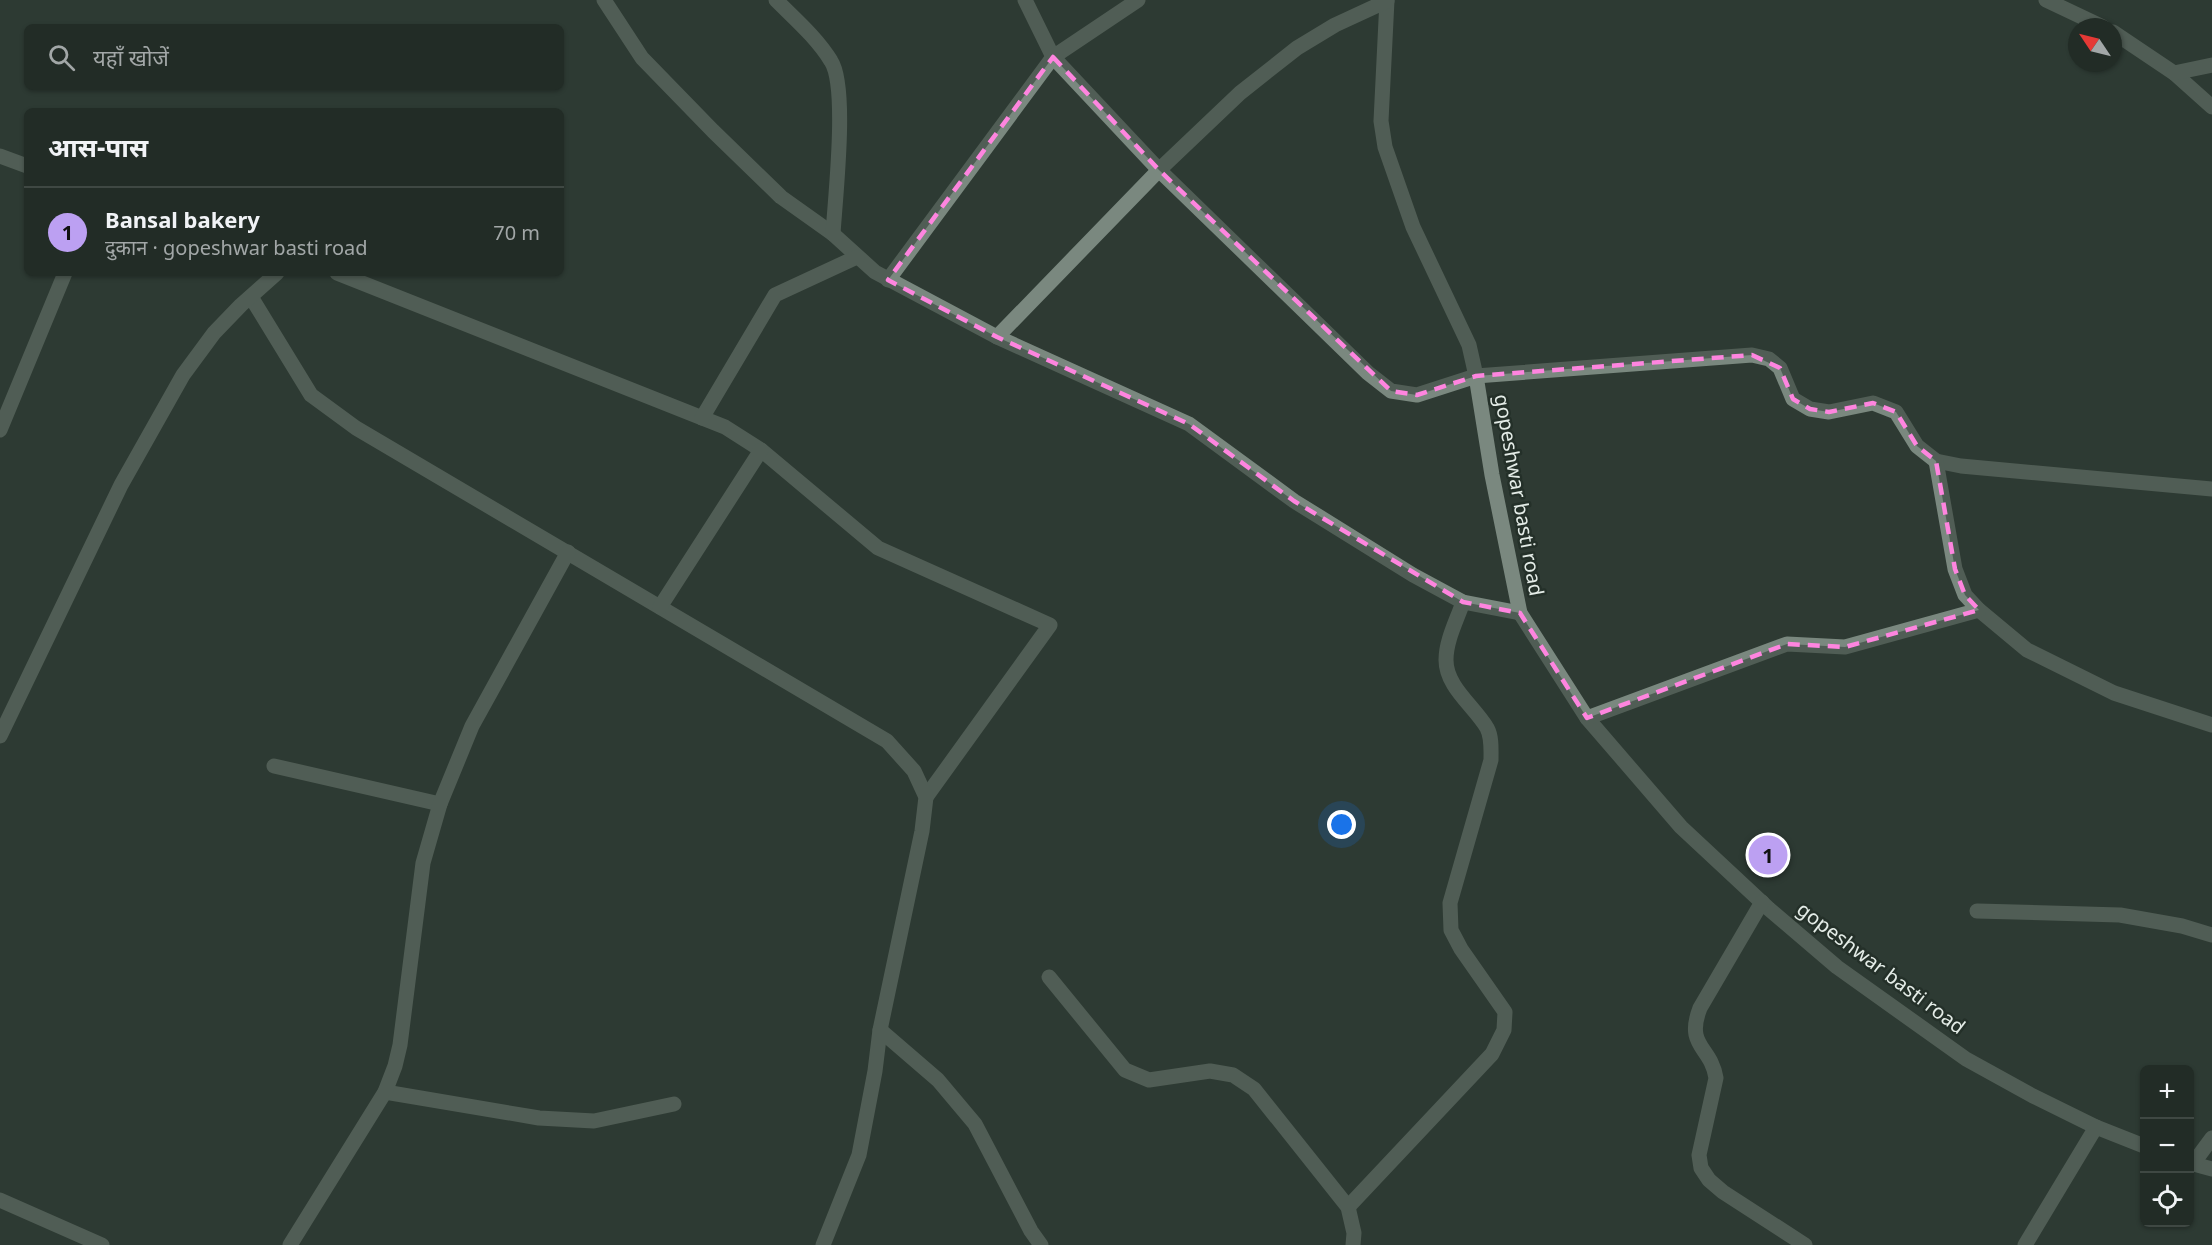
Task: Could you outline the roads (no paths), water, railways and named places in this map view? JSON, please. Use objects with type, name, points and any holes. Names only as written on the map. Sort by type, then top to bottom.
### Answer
[{"type":"street","points":[[604,0],[642,58],[713,131],[781,197],[832,234],[875,272],[997,337],[1190,424],[1294,501],[1413,575],[1463,602],[1520,613]]},
{"type":"street","points":[[776,0],[801,24],[833,63],[841,99],[832,234]]},
{"type":"street","points":[[1025,0],[1053,57],[1159,170],[1368,373],[1391,391],[1417,395],[1476,376],[1752,355],[1769,359],[1780,368],[1793,399],[1810,410],[1829,411],[1873,404],[1896,412],[1917,446],[1936,461],[1973,467],[2212,489]]},
{"type":"street","points":[[888,280],[1053,57],[1138,0]]},
{"type":"street","points":[[2046,0],[2084,18]]},
{"type":"street","points":[[997,337],[1159,170],[1240,93],[1297,48],[1335,25],[1387,1]]},
{"type":"street","name":"gopeshwar basti road","points":[[1387,1],[1381,121],[1385,147],[1413,227],[1469,345],[1520,613],[1587,718],[1681,827],[1761,902],[1837,967],[1966,1059],[2033,1096],[2097,1127],[2140,1144]]},
{"type":"street","points":[[2122,38],[2174,73],[2212,107]]},
{"type":"street","points":[[2174,73],[2212,65]]},
{"type":"street","points":[[0,156],[24,165]]},
{"type":"street","points":[[702,418],[775,295],[857,257]]},
{"type":"street","points":[[0,430],[64,276]]},
{"type":"street","points":[[0,736],[121,485],[183,375],[214,333],[274,276]]},
{"type":"street","points":[[345,276],[726,427],[761,450],[878,548],[1050,626],[926,797],[922,831],[880,1030],[875,1071],[859,1155],[823,1245]]},
{"type":"street","points":[[251,297],[311,395],[331,412],[887,741],[914,771],[926,797]]},
{"type":"street","points":[[660,607],[761,450]]},
{"type":"street","points":[[1936,461],[1955,569],[1965,595],[1979,610],[2027,650],[2114,693],[2212,725]]},
{"type":"street","points":[[290,1245],[385,1092],[400,1045],[423,863],[441,804],[472,726],[568,552]]},
{"type":"street","points":[[1348,1207],[1492,1054],[1504,1030],[1505,1012],[1461,949],[1451,930],[1449,903],[1491,760],[1488,729],[1453,683],[1446,662],[1449,641],[1463,602]]},
{"type":"street","points":[[1587,718],[1787,644],[1845,647],[1979,610]]},
{"type":"street","points":[[274,766],[441,804]]},
{"type":"street","points":[[1761,902],[1700,1008],[1695,1022],[1695,1038],[1714,1067],[1716,1078],[1699,1155],[1701,1168],[1709,1180],[1723,1192],[1805,1245]]},
{"type":"street","points":[[1977,911],[2120,915],[2212,935]]},
{"type":"street","points":[[1049,977],[1125,1070],[1149,1080],[1210,1071],[1233,1075],[1254,1089],[1348,1207],[1354,1233],[1353,1245]]},
{"type":"street","points":[[880,1030],[938,1080],[975,1124],[1031,1232],[1041,1245]]},
{"type":"street","points":[[385,1092],[539,1118],[572,1120],[594,1120],[674,1104]]},
{"type":"street","points":[[2025,1245],[2097,1127]]},
{"type":"street","points":[[2194,1160],[2212,1138]]},
{"type":"street","points":[[2194,1165],[2212,1169]]},
{"type":"street","points":[[0,1200],[102,1245]]},
{"type":"place","name":"Bansal bakery","points":[[1768,855]]}]
